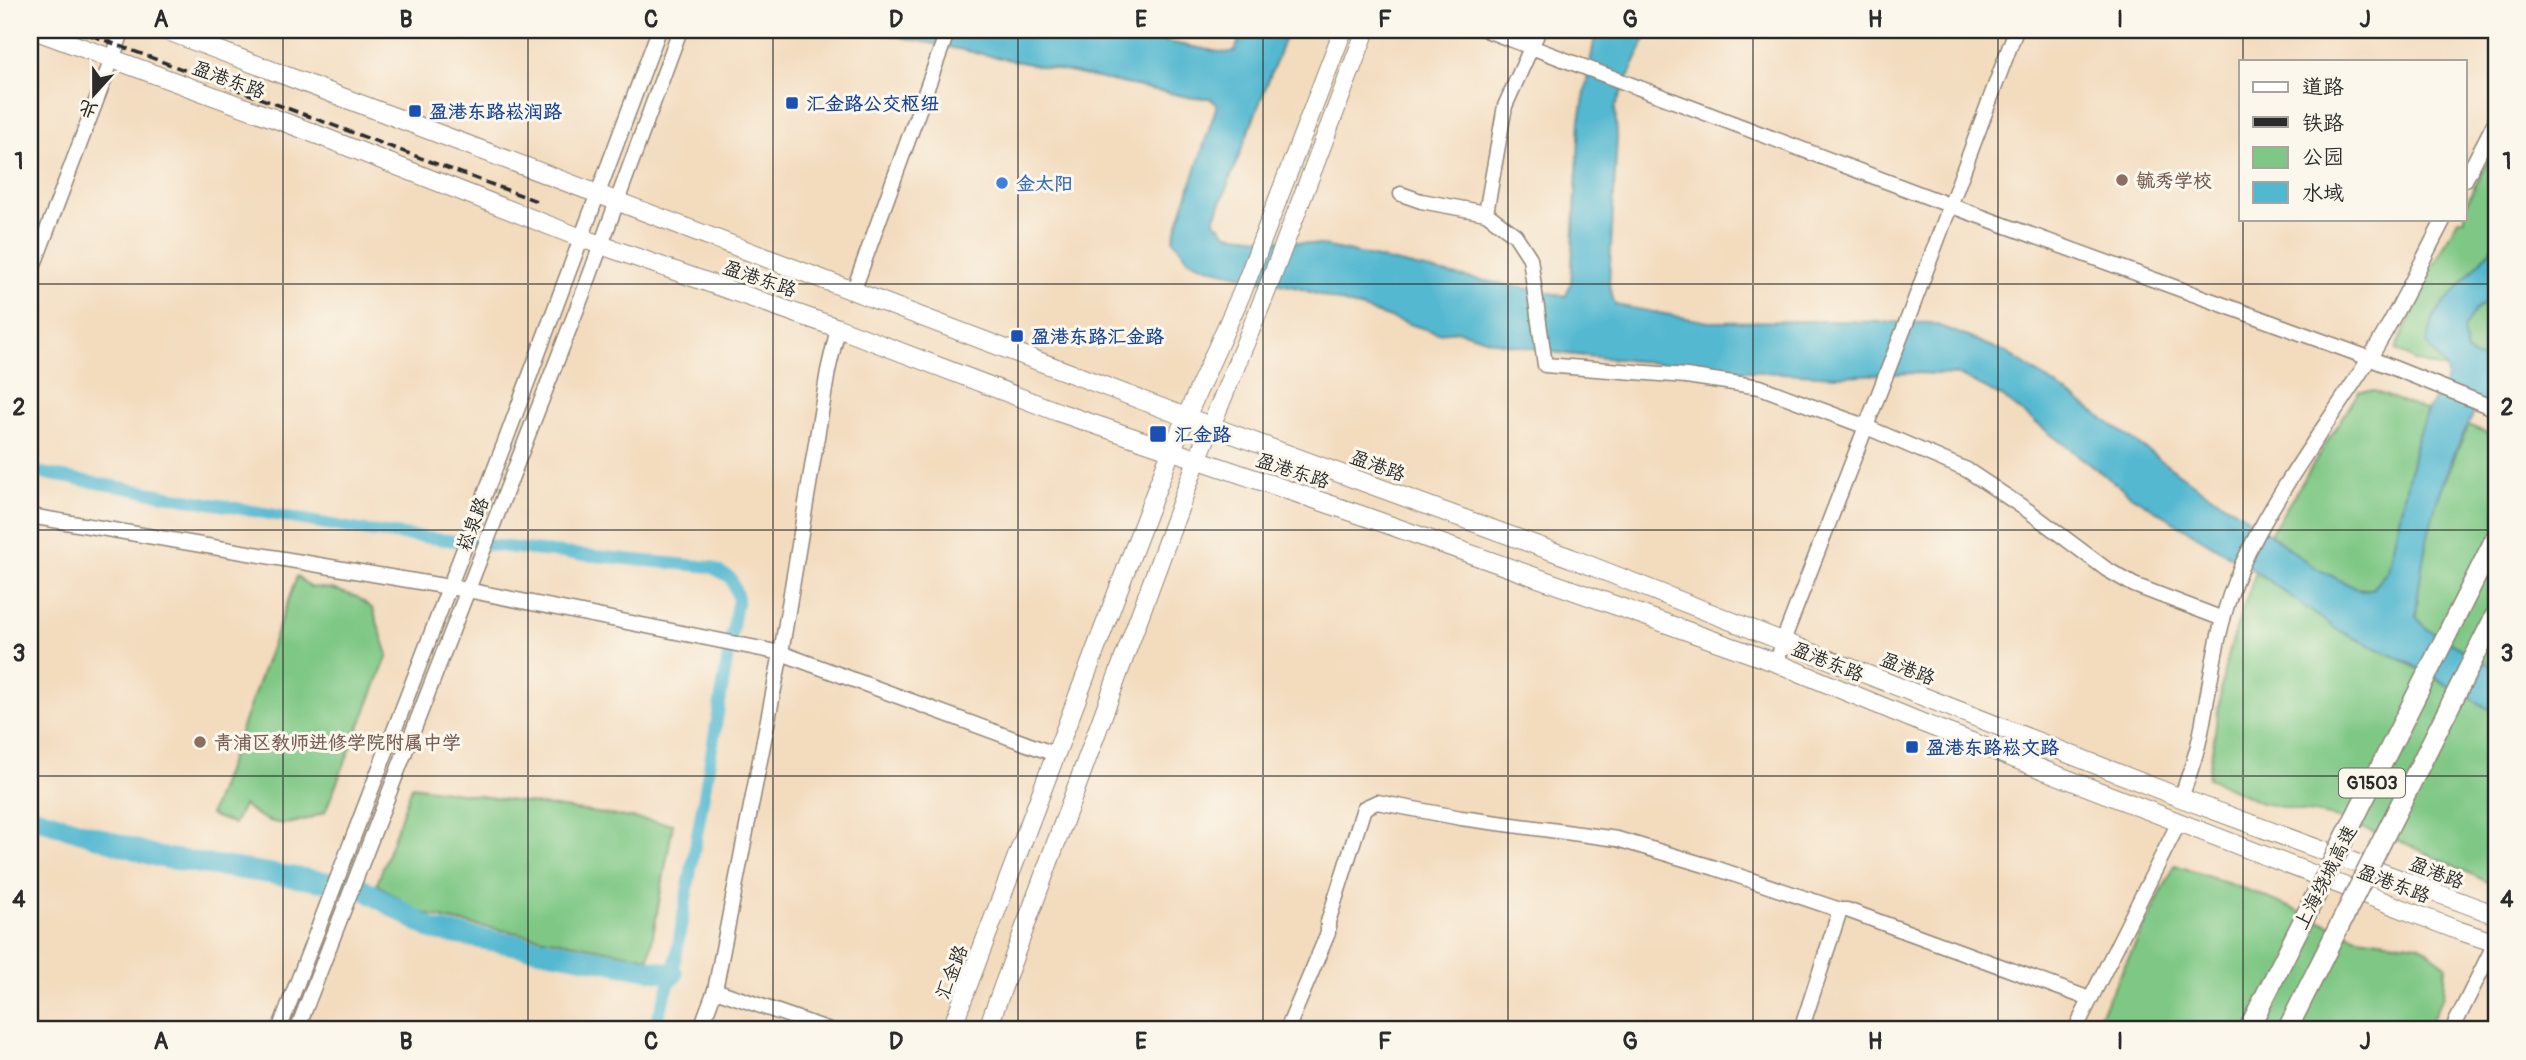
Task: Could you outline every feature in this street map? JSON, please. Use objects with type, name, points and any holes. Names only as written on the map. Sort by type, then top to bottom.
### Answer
[{"type":"highway","name":"上海绕城高速","points":[[2248,1030],[2496,537]]},
{"type":"highway","name":"上海绕城高速","points":[[2287,1030],[2496,614]]},
{"type":"main road","name":"盈港东路","points":[[34,30],[295,126],[581,238],[838,328],[1058,412],[1362,515],[1777,663],[1920,722],[2457,930],[2496,942]]},
{"type":"main road","name":"盈港东路","points":[[165,30],[1186,417]]},
{"type":"main road","name":"汇金路","points":[[951,1030],[1171,451],[1243,290],[1343,30]]},
{"type":"main road","points":[[987,1030],[1197,460],[1265,295],[1366,30]]},
{"type":"main road","name":"盈港路","points":[[1186,417],[1571,558],[2181,798],[2496,915]]},
{"type":"street","points":[[30,275],[123,30]]},
{"type":"street","name":"崧泉路","points":[[279,1030],[330,902],[659,30]]},
{"type":"street","name":"崧泉路","points":[[297,1030],[601,245],[680,30]]},
{"type":"street","points":[[853,292],[948,30]]},
{"type":"street","points":[[1486,30],[2492,406]]},
{"type":"street","points":[[1486,213],[1505,106],[1539,30]]},
{"type":"street","points":[[1777,663],[1783,641],[2016,30]]},
{"type":"street","points":[[2466,178],[2496,120]]},
{"type":"street","points":[[1401,194],[1421,201],[1486,213],[1515,234],[1530,258],[1545,365],[1686,376],[1760,387],[1967,471],[2029,512],[2106,569],[2134,585],[2223,619]]},
{"type":"street","points":[[2181,798],[2202,728],[2209,676],[2223,619],[2240,568],[2289,478],[2369,358],[2443,220]]},
{"type":"street","points":[[701,1030],[715,990],[781,653],[828,371],[838,328]]},
{"type":"street","points":[[30,516],[467,590],[781,653],[1057,755]]},
{"type":"street","points":[[1287,1030],[1328,933],[1328,922],[1364,808],[1377,803],[1461,818],[1617,839],[1847,910],[2090,999]]},
{"type":"street","points":[[2075,1030],[2179,822]]},
{"type":"street","points":[[1801,1030],[1840,910]]},
{"type":"street","points":[[2452,1030],[2496,942]]},
{"type":"street","points":[[715,990],[830,1030]]},
{"type":"green space","points":[[2496,144],[2496,244],[2434,315],[2427,344],[2446,369],[2415,361],[2396,349],[2457,220],[2466,220],[2466,204]]},
{"type":"green space","points":[[2496,300],[2496,380],[2488,361],[2474,357],[2466,351],[2463,329],[2480,306]]},
{"type":"green space","points":[[2359,391],[2374,391],[2427,411],[2417,438],[2388,570],[2372,589],[2359,588],[2332,578],[2270,534]]},
{"type":"green space","points":[[2468,425],[2496,437],[2496,669],[2428,630],[2416,617],[2418,585],[2433,510]]},
{"type":"green space","points":[[2256,572],[2382,649],[2496,713],[2496,879],[2490,883],[2407,844],[2329,816],[2262,803],[2208,778],[2224,671]]},
{"type":"green space","points":[[297,576],[310,587],[332,589],[357,597],[373,609],[388,655],[325,812],[302,821],[282,824],[264,819],[243,805],[234,824],[210,815]]},
{"type":"green space","points":[[412,786],[673,824],[649,958],[448,920],[420,912],[377,884]]},
{"type":"green space","points":[[2175,865],[2261,895],[2357,937],[2419,945],[2446,965],[2444,995],[2426,1030],[2096,1030],[2095,1025]]},
{"type":"water","points":[[867,30],[1101,30],[1226,53],[1235,51],[1243,30],[1288,30],[1214,220],[1227,234],[1320,245],[1448,274],[1566,296],[1571,282],[1580,120],[1596,30],[1649,30],[1615,107],[1617,136],[1609,284],[1615,305],[1709,322],[1931,323],[1953,331],[2007,353],[2198,487],[2251,520],[2312,566],[2359,590],[2372,589],[2388,570],[2417,438],[2427,411],[2447,379],[2446,369],[2427,344],[2434,315],[2496,244],[2496,300],[2480,306],[2463,329],[2466,351],[2474,357],[2488,361],[2496,381],[2467,426],[2439,495],[2426,543],[2416,617],[2428,630],[2496,669],[2496,713],[2409,663],[2337,630],[2264,577],[2129,494],[2002,397],[1959,375],[1916,373],[1836,376],[1727,370],[1566,354],[1496,342],[1459,331],[1437,333],[1298,288],[1213,269],[1189,260],[1173,239],[1217,105],[1210,98],[1193,98]]},
{"type":"waterway","points":[[30,471],[360,530],[711,567],[731,578],[738,598],[673,974],[653,1030]]},
{"type":"waterway","points":[[30,816],[159,857],[360,887],[433,930],[673,974]]},
{"type":"railway","points":[[77,30],[539,202]]},
{"type":"place","name":"汇金路公交枢纽","points":[[792,103]]},
{"type":"place","name":"盈港东路崧润路","points":[[415,111]]},
{"type":"place","name":"毓秀学校","points":[[2122,180]]},
{"type":"place","name":"金太阳","points":[[1002,183]]},
{"type":"place","name":"盈港东路汇金路","points":[[1017,336]]},
{"type":"place","name":"汇金路","points":[[1158,434]]},
{"type":"place","name":"青浦区教师进修学院附属中学","points":[[200,742]]},
{"type":"place","name":"盈港东路崧文路","points":[[1912,747]]}]
